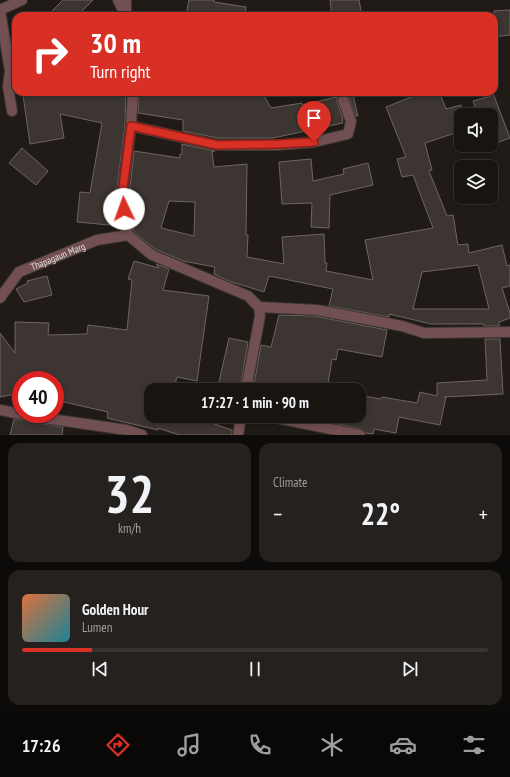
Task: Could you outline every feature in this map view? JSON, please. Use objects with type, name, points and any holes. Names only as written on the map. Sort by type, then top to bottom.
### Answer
[{"type":"street","points":[[12,111],[8,86],[10,71],[0,10],[22,0]]},
{"type":"street","points":[[118,0],[125,12]]},
{"type":"street","points":[[126,0],[126,12]]},
{"type":"street","points":[[133,96],[131,126],[122,196],[128,235],[152,255],[248,296],[259,307],[260,316],[247,383]]},
{"type":"street","points":[[131,126],[217,145],[314,142],[348,134],[351,121],[343,100]]},
{"type":"street","name":"Thapagaun Marg","points":[[0,298],[19,272],[97,240],[128,235]]},
{"type":"street","points":[[259,307],[317,310],[402,326],[424,333],[510,332]]},
{"type":"street","points":[[0,410],[30,416],[126,430],[142,435]]},
{"type":"street","points":[[238,435],[240,423]]},
{"type":"street","points":[[301,423],[360,435]]},
{"type":"building","points":[[63,0],[93,0],[81,12],[51,12]]},
{"type":"building","points":[[189,0],[214,0],[214,2],[246,7],[245,12],[187,12]]},
{"type":"building","points":[[330,0],[359,0],[361,12],[332,12]]},
{"type":"building","points":[[510,10],[510,35],[498,36],[498,12],[494,11]]},
{"type":"building","points":[[23,96],[126,96],[125,125],[116,195],[120,226],[77,222],[80,192],[90,193],[102,123],[60,114],[64,138],[30,144]]},
{"type":"building","points":[[139,96],[264,96],[271,108],[302,103],[302,105],[337,97],[343,123],[273,138],[218,138],[183,131],[183,120],[138,113]]},
{"type":"building","points":[[348,96],[353,96],[358,116],[356,116]]},
{"type":"building","points":[[414,96],[441,96],[446,109],[461,105],[461,108],[454,108],[454,133],[425,143],[432,170],[429,171],[447,216],[453,215],[458,245],[468,244],[469,253],[502,245],[507,266],[510,265],[510,286],[502,288],[510,313],[510,318],[499,322],[499,326],[484,326],[484,324],[431,324],[389,314],[389,317],[329,306],[333,289],[269,276],[264,292],[229,281],[214,274],[215,267],[183,261],[155,249],[136,234],[133,228],[129,196],[134,151],[180,158],[180,154],[182,154],[182,144],[215,151],[212,152],[214,167],[247,164],[247,257],[284,264],[282,237],[324,234],[325,263],[327,263],[326,271],[373,280],[365,240],[433,228],[413,175],[402,177],[397,159],[406,157],[386,107]],"holes":[[[169,201],[195,202],[194,236],[161,228]],[[478,265],[489,309],[413,309],[422,272]]]},
{"type":"building","points":[[494,96],[510,138],[498,142],[498,108],[476,108],[473,101]]},
{"type":"building","points":[[22,148],[48,171],[36,185],[9,163]]},
{"type":"building","points":[[311,159],[313,181],[344,174],[343,169],[368,163],[373,185],[330,195],[329,228],[311,227],[312,203],[282,204],[279,162]]},
{"type":"building","points":[[134,261],[159,268],[156,264],[169,269],[163,290],[209,296],[197,381],[177,377],[175,383],[144,383],[144,423],[212,423],[232,430],[232,435],[179,435],[158,428],[158,430],[107,418],[108,412],[64,402],[64,371],[12,371],[12,395],[0,397],[0,333],[15,353],[15,322],[49,323],[48,335],[87,334],[88,325],[127,330],[132,280],[128,279]]},
{"type":"building","points":[[47,276],[52,295],[24,302],[16,289],[28,283],[27,281]]},
{"type":"building","points":[[279,315],[314,316],[387,330],[382,357],[338,349],[336,360],[332,359],[328,383],[254,383],[261,345],[271,347]]},
{"type":"building","points":[[229,338],[248,342],[241,383],[219,383]]},
{"type":"building","points":[[485,339],[500,339],[503,394],[444,397],[446,397],[440,425],[399,417],[396,433],[374,429],[373,434],[366,433],[361,429],[332,423],[366,423],[366,396],[381,399],[382,397],[417,403],[420,392],[437,396],[437,383],[487,380]]},
{"type":"building","points":[[13,423],[38,423],[63,427],[62,435],[10,435]]},
{"type":"route","points":[[124,209],[122,196],[131,126],[217,145],[314,142]]}]
